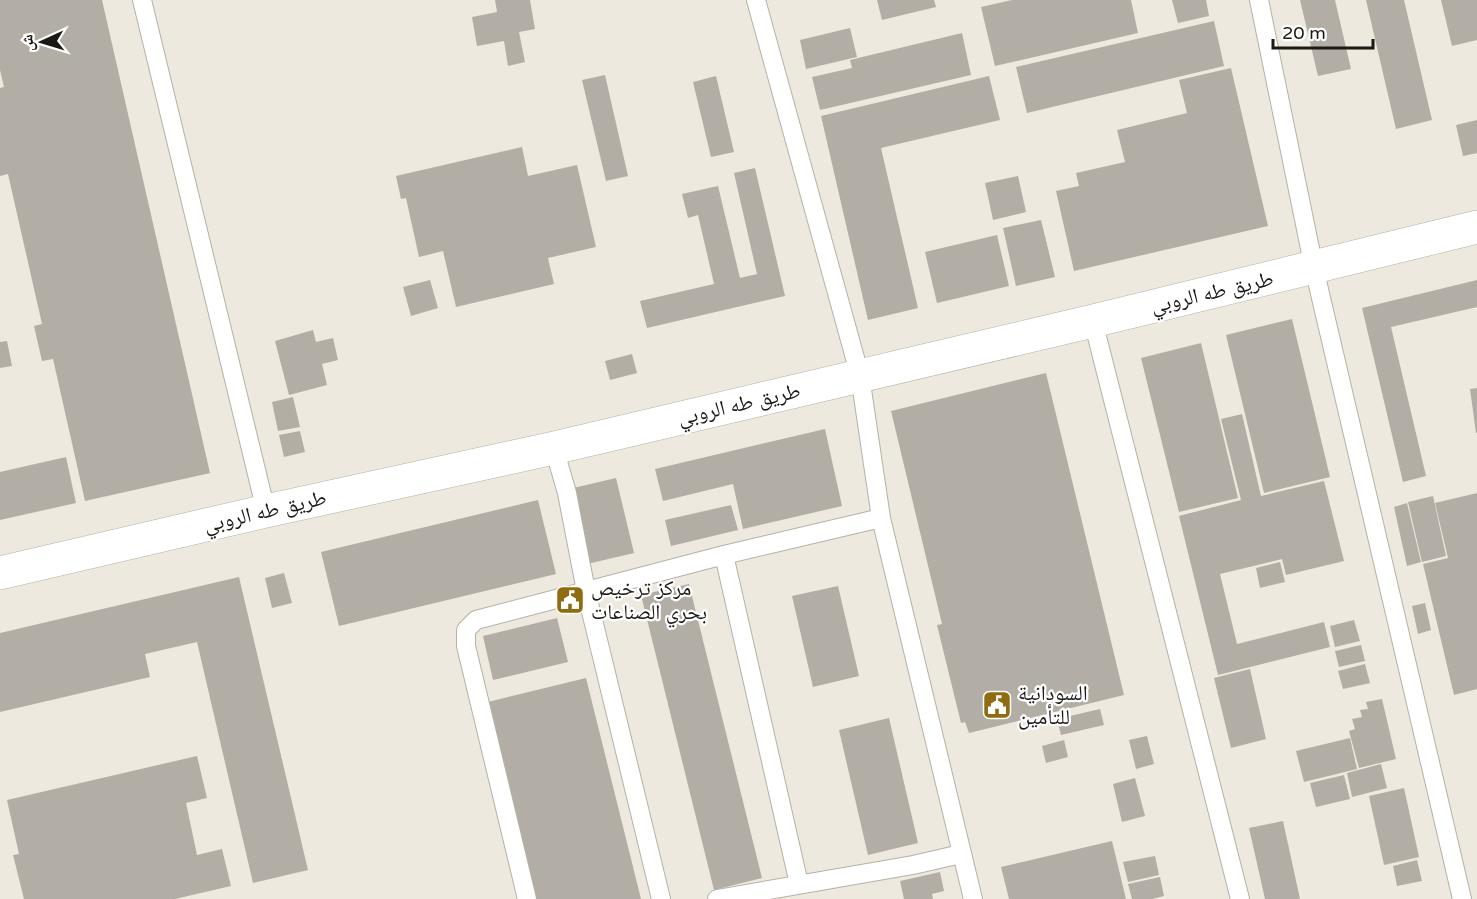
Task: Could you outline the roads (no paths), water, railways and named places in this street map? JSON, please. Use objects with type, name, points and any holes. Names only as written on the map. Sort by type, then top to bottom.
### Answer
[{"type":"street","name":"طريق طه الروبي","points":[[0,573],[266,511],[554,448],[1093,321],[1477,227]]},
{"type":"lane","points":[[142,0],[266,511]]},
{"type":"lane","points":[[756,0],[860,376],[881,518],[973,899]]},
{"type":"lane","points":[[1259,0],[1314,268],[1462,899]]},
{"type":"lane","points":[[1093,321],[1240,899]]},
{"type":"lane","points":[[554,448],[567,493],[586,591],[661,899]]},
{"type":"lane","points":[[527,899],[466,646],[466,630],[476,620],[724,555],[881,518]]},
{"type":"lane","points":[[724,555],[799,884]]},
{"type":"lane","points":[[717,899],[913,866],[961,854]]},
{"type":"place","name":"مركز ترخيص بحري الصناعات","points":[[570,600]]},
{"type":"place","name":"السودانية للتأمين","points":[[997,705]]}]
